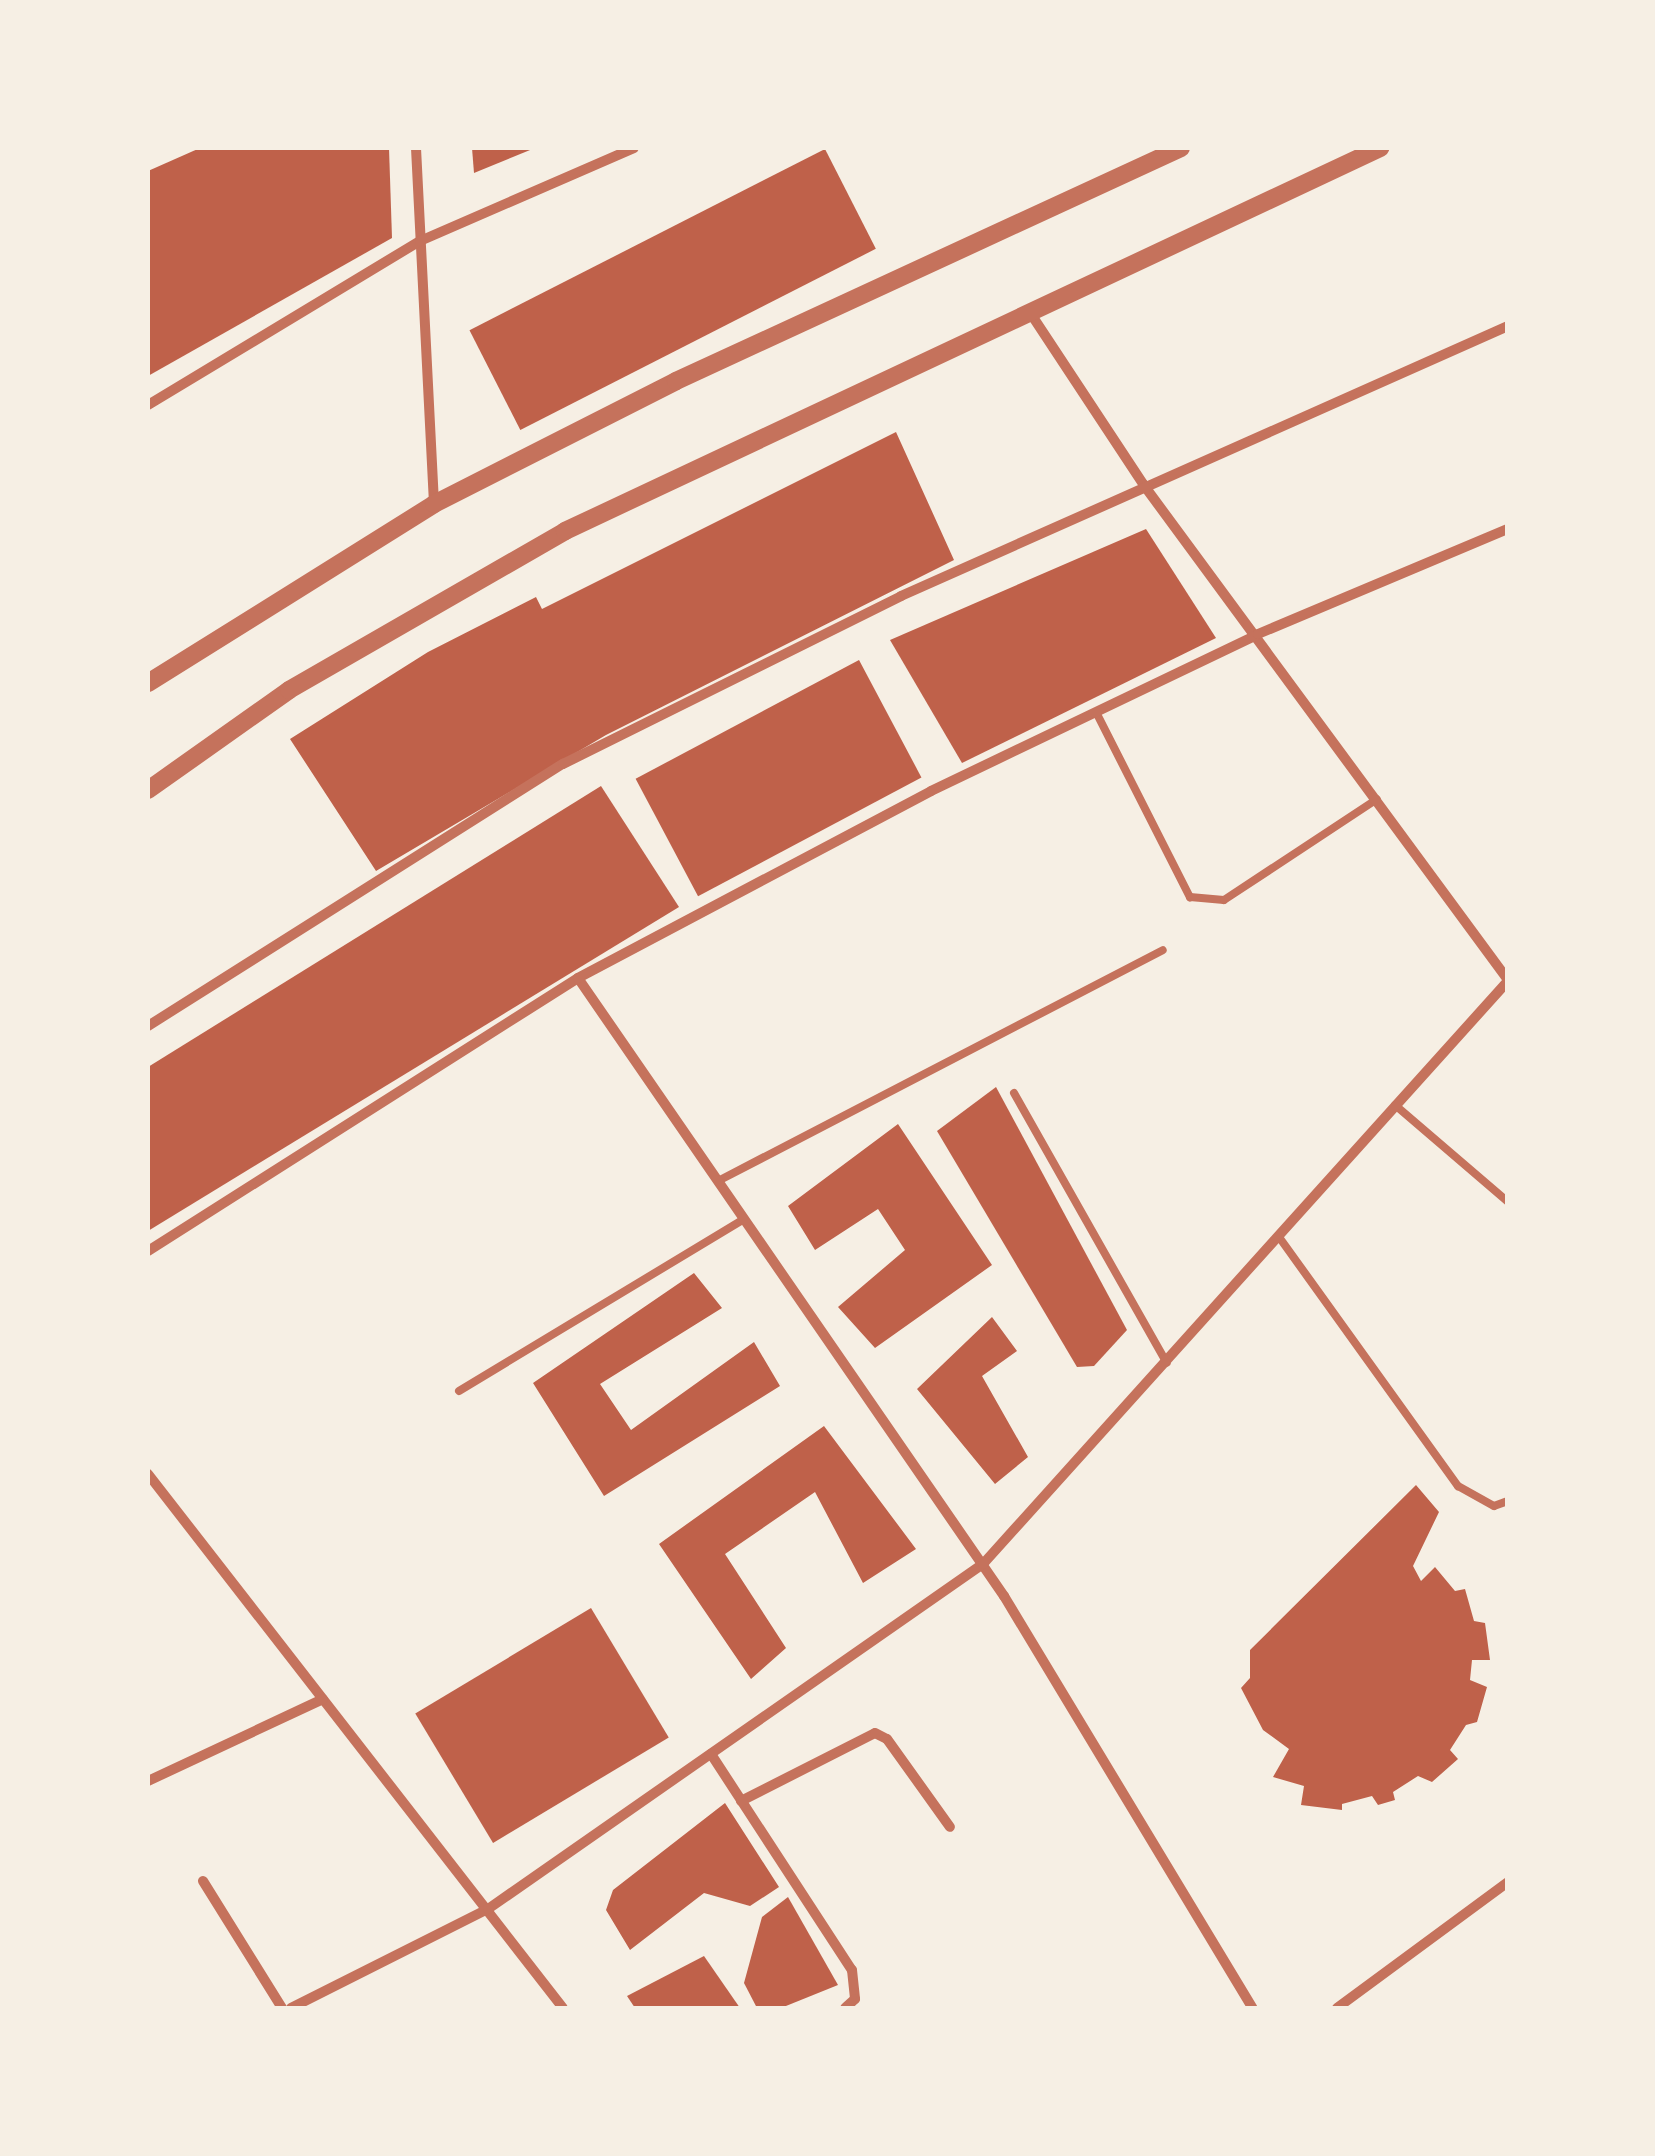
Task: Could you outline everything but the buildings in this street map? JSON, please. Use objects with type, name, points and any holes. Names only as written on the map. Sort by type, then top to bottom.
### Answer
[{"type":"street","points":[[416,148],[434,504]]},
{"type":"street","points":[[148,405],[420,241],[634,148]]},
{"type":"street","points":[[148,684],[434,504],[676,381],[1181,148]]},
{"type":"street","points":[[148,790],[288,690],[564,531],[1380,148]]},
{"type":"street","points":[[292,2008],[488,1909],[983,1564],[1508,980],[1258,634],[1144,484],[1031,314]]},
{"type":"street","points":[[148,1026],[563,764],[1144,484],[1508,326]]},
{"type":"street","points":[[148,1251],[578,978],[1096,712],[1258,634],[1508,529]]},
{"type":"street","points":[[578,978],[983,1564],[1253,2008]]},
{"type":"street","points":[[148,1474],[563,2008]]},
{"type":"street","points":[[148,1781],[323,1699]]},
{"type":"street","points":[[741,1800],[875,1734],[887,1739],[950,1826]]},
{"type":"street","points":[[710,1754],[852,1970],[854,1999],[845,2008]]},
{"type":"street","points":[[203,1881],[282,2008]]},
{"type":"street","points":[[1337,2008],[1508,1882]]},
{"type":"lane","points":[[1096,712],[1190,897],[1224,900],[1377,799]]},
{"type":"lane","points":[[718,1181],[1163,950]]},
{"type":"lane","points":[[1014,1093],[1167,1363]]},
{"type":"lane","points":[[1395,1105],[1508,1202]]},
{"type":"lane","points":[[458,1391],[744,1219]]},
{"type":"lane","points":[[1278,1237],[1458,1486],[1494,1506],[1508,1500]]}]
